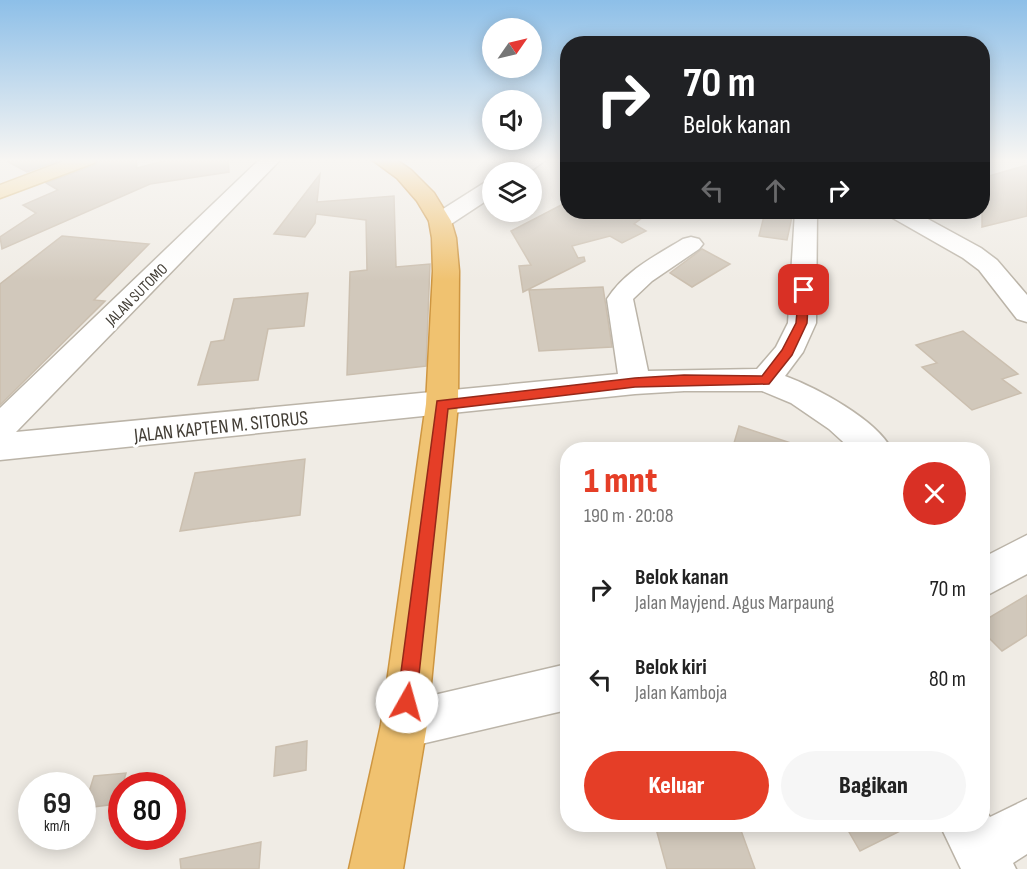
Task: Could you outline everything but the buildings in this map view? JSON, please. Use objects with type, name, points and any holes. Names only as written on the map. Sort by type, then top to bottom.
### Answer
[{"type":"highway","points":[[376,869],[404,725],[442,404],[446,271],[444,238],[440,221],[427,200]]},
{"type":"street","name":"JALAN SUTOMO","points":[[0,428],[230,200]]},
{"type":"street","points":[[440,221],[474,200]]},
{"type":"street","points":[[806,219],[802,323],[788,352],[765,380],[802,394],[840,420],[866,442]]},
{"type":"street","points":[[912,219],[972,253],[988,265],[1027,313]]},
{"type":"street","points":[[635,383],[620,299],[627,289],[639,279],[691,244]]},
{"type":"street","name":"JALAN KAPTEN M. SITORUS","points":[[0,447],[635,383],[684,380],[765,380]]},
{"type":"street","points":[[990,574],[1027,553]]},
{"type":"street","points":[[404,725],[560,689]]},
{"type":"street","points":[[979,849],[1027,825]]},
{"type":"route","points":[[407,702],[442,404],[635,383],[684,380],[765,380],[788,352],[802,323],[804,290]]}]
